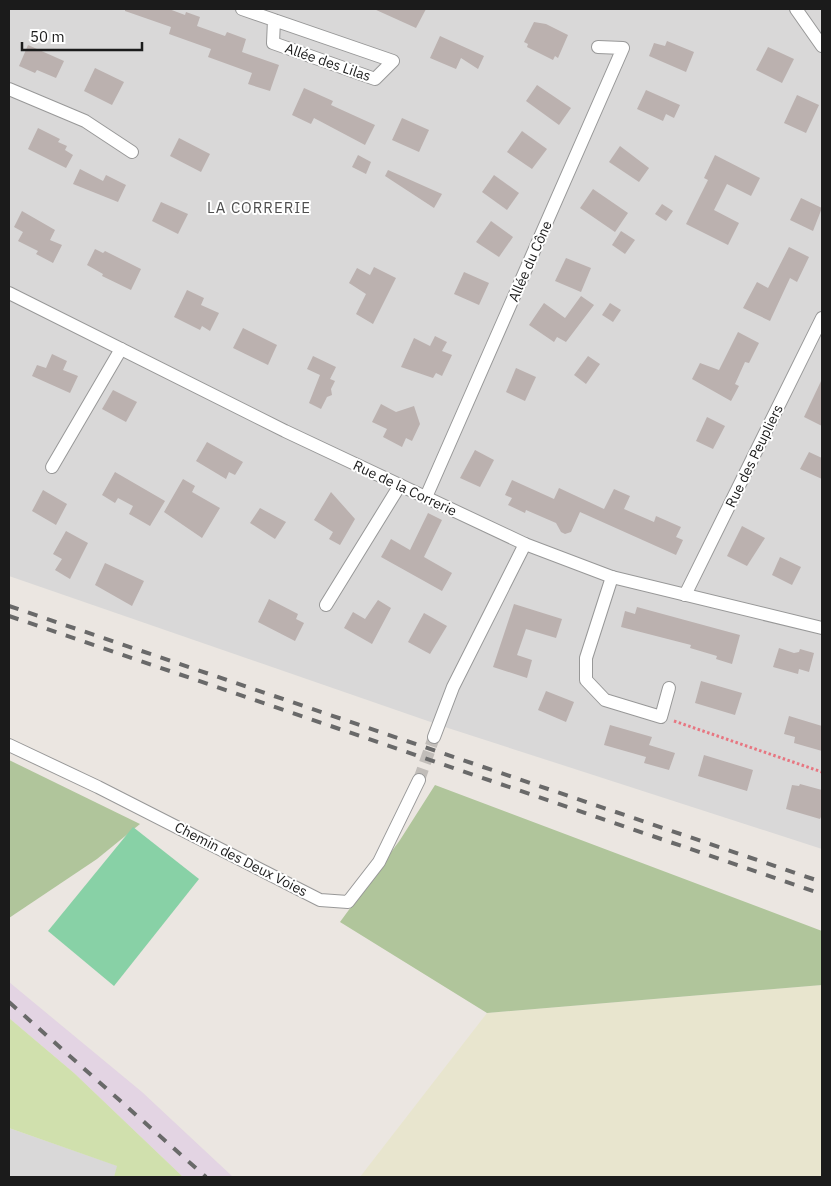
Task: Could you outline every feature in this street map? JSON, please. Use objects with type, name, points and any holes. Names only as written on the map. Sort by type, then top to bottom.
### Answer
[{"type":"street","name":"Allée des Lilas","points":[[242,9],[274,20],[393,62],[375,79],[273,43],[274,20]]},
{"type":"street","points":[[796,9],[822,46]]},
{"type":"street","name":"Allée du Cône","points":[[426,498],[623,48],[598,47]]},
{"type":"street","points":[[9,89],[85,121],[132,152]]},
{"type":"street","name":"Rue de la Correrie","points":[[9,295],[524,544],[612,577],[822,628]]},
{"type":"street","name":"Rue des Peupliers","points":[[685,595],[822,318]]},
{"type":"street","points":[[52,468],[121,349]]},
{"type":"street","points":[[326,605],[400,485]]},
{"type":"street","points":[[434,737],[453,687],[524,544]]},
{"type":"street","points":[[612,577],[586,658],[586,680],[606,700],[661,717],[669,688]]},
{"type":"street","name":"Chemin des Deux Voies","points":[[9,745],[98,787],[320,900],[348,902],[379,862],[419,780]]},
{"type":"path","points":[[661,717],[822,772]]},
{"type":"shaded area","points":[[9,9],[822,9],[822,849],[448,728],[9,576]]},
{"type":"shaded area","points":[[9,982],[142,1092],[233,1177],[183,1177],[74,1073],[9,1018]]},
{"type":"shaded area","points":[[822,985],[822,1177],[360,1177],[487,1013]]},
{"type":"shaded area","points":[[9,1128],[118,1166],[114,1177],[9,1177]]},
{"type":"green space","points":[[9,760],[140,824],[97,859],[9,918]]},
{"type":"green space","points":[[435,785],[822,931],[822,985],[487,1013],[340,922],[400,840]]},
{"type":"green space","points":[[133,827],[199,879],[114,986],[48,931]]},
{"type":"green space","points":[[9,1018],[74,1073],[183,1177],[114,1177],[117,1166],[9,1128]]},
{"type":"building","points":[[125,9],[169,9],[185,15],[186,12],[200,17],[197,26],[225,36],[227,32],[246,39],[242,52],[279,65],[270,91],[248,84],[252,73],[208,57],[211,49],[169,34],[171,27],[125,11]]},
{"type":"building","points":[[374,9],[426,9],[416,28]]},
{"type":"building","points":[[534,22],[546,24],[568,35],[558,58],[555,56],[553,60],[527,47],[528,44],[524,42]]},
{"type":"building","points":[[440,36],[484,56],[478,69],[461,58],[456,69],[430,58]]},
{"type":"building","points":[[667,41],[694,52],[686,72],[649,56],[654,43],[665,46]]},
{"type":"building","points":[[28,45],[64,61],[56,78],[37,70],[35,73],[19,66]]},
{"type":"building","points":[[768,47],[794,59],[782,83],[756,70]]},
{"type":"building","points":[[95,68],[124,82],[112,105],[84,91]]},
{"type":"building","points":[[537,85],[571,108],[559,125],[526,101]]},
{"type":"building","points":[[304,88],[333,101],[331,105],[375,125],[365,145],[314,118],[311,124],[292,115]]},
{"type":"building","points":[[646,90],[680,105],[674,118],[666,114],[663,121],[637,109]]},
{"type":"building","points":[[797,95],[819,105],[806,133],[784,123]]},
{"type":"building","points":[[402,118],[429,130],[419,152],[392,140]]},
{"type":"building","points":[[38,128],[60,139],[58,142],[67,146],[65,150],[73,155],[66,168],[28,149]]},
{"type":"building","points":[[522,131],[547,149],[532,169],[507,152]]},
{"type":"building","points":[[179,138],[210,154],[201,172],[170,156]]},
{"type":"building","points":[[620,146],[649,168],[639,182],[609,162]]},
{"type":"building","points":[[358,155],[371,162],[366,174],[352,167]]},
{"type":"building","points":[[715,155],[760,178],[751,196],[727,184],[714,210],[739,223],[728,245],[686,224],[708,180],[704,178]]},
{"type":"building","points":[[80,169],[103,181],[106,175],[126,185],[118,202],[73,184]]},
{"type":"building","points":[[388,170],[442,194],[434,208],[385,176]]},
{"type":"building","points":[[494,175],[519,193],[507,210],[482,192]]},
{"type":"building","points":[[593,189],[628,213],[615,232],[580,208]]},
{"type":"building","points":[[801,198],[822,208],[813,231],[790,220]]},
{"type":"building","points":[[161,202],[188,214],[178,234],[152,221]]},
{"type":"building","points":[[662,204],[673,211],[666,221],[655,214]]},
{"type":"building","points":[[22,211],[55,230],[50,240],[62,245],[53,263],[36,254],[38,251],[18,241],[23,232],[14,227]]},
{"type":"building","points":[[491,221],[513,237],[499,257],[476,242]]},
{"type":"building","points":[[621,231],[635,240],[625,254],[612,245]]},
{"type":"building","points":[[789,247],[809,257],[797,282],[790,278],[770,321],[743,308],[757,282],[768,288]]},
{"type":"building","points":[[95,249],[103,253],[105,251],[141,269],[131,290],[102,276],[103,274],[87,265]]},
{"type":"building","points":[[566,258],[591,268],[581,292],[555,281]]},
{"type":"building","points":[[374,267],[396,278],[373,324],[356,314],[366,294],[349,283],[357,268],[370,275]]},
{"type":"building","points":[[464,272],[489,283],[479,305],[454,294]]},
{"type":"building","points":[[187,290],[204,298],[201,305],[219,313],[210,331],[202,326],[200,330],[174,317]]},
{"type":"building","points":[[581,296],[594,305],[566,342],[557,337],[554,342],[529,325],[544,303],[565,318]]},
{"type":"building","points":[[610,303],[621,310],[613,322],[602,315]]},
{"type":"building","points":[[243,328],[277,345],[268,365],[233,348]]},
{"type":"building","points":[[738,332],[759,343],[749,363],[745,362],[735,384],[739,386],[731,401],[692,379],[700,363],[719,370]]},
{"type":"building","points":[[435,336],[447,342],[442,351],[452,355],[442,376],[436,373],[433,378],[401,367],[414,338],[430,346]]},
{"type":"building","points":[[52,354],[67,361],[63,370],[78,376],[70,393],[32,376],[37,365],[46,368]]},
{"type":"building","points":[[313,356],[336,367],[330,379],[335,381],[331,389],[332,395],[327,397],[321,409],[309,403],[320,375],[307,369]]},
{"type":"building","points":[[588,356],[600,364],[586,384],[574,375]]},
{"type":"building","points":[[516,368],[536,377],[525,401],[506,392]]},
{"type":"building","points":[[822,379],[822,426],[804,417]]},
{"type":"building","points":[[113,390],[137,402],[126,422],[102,409]]},
{"type":"building","points":[[381,404],[396,412],[414,406],[420,424],[412,441],[406,438],[402,447],[383,437],[387,429],[372,422]]},
{"type":"building","points":[[707,417],[725,426],[713,449],[696,441]]},
{"type":"building","points":[[207,442],[243,462],[235,475],[229,472],[226,479],[196,461]]},
{"type":"building","points":[[475,450],[494,460],[480,487],[460,478]]},
{"type":"building","points":[[809,452],[822,458],[822,479],[800,469]]},
{"type":"building","points":[[115,472],[165,501],[150,526],[129,514],[133,506],[118,498],[115,503],[102,495]]},
{"type":"building","points":[[183,479],[195,486],[192,492],[220,508],[202,538],[164,512]]},
{"type":"building","points":[[512,480],[554,499],[559,488],[604,509],[614,489],[630,496],[624,509],[654,522],[656,516],[681,527],[676,537],[683,540],[676,555],[580,512],[571,532],[565,534],[561,532],[556,523],[526,510],[525,513],[508,505],[512,498],[505,495]]},
{"type":"building","points":[[43,490],[67,504],[56,525],[32,511]]},
{"type":"building","points":[[331,492],[355,519],[340,545],[329,539],[333,532],[314,520]]},
{"type":"building","points":[[260,508],[286,522],[275,539],[250,523]]},
{"type":"building","points":[[428,513],[442,520],[424,557],[452,573],[442,591],[381,557],[391,539],[410,550]]},
{"type":"building","points":[[742,526],[765,538],[747,566],[727,556]]},
{"type":"building","points":[[66,531],[88,543],[70,579],[55,570],[62,559],[53,554]]},
{"type":"building","points":[[780,557],[801,567],[792,585],[772,575]]},
{"type":"building","points":[[105,563],[144,581],[132,606],[95,585]]},
{"type":"building","points":[[269,599],[298,614],[296,619],[304,623],[295,641],[258,622]]},
{"type":"building","points":[[378,600],[391,608],[372,644],[344,628],[353,612],[365,619]]},
{"type":"building","points":[[514,604],[562,619],[556,638],[526,629],[517,655],[532,660],[527,678],[493,667]]},
{"type":"building","points":[[637,607],[740,635],[732,664],[716,659],[717,656],[690,648],[691,645],[621,627],[625,611],[635,614]]},
{"type":"building","points":[[424,613],[447,626],[430,654],[408,642]]},
{"type":"building","points":[[779,648],[794,653],[799,652],[800,649],[814,653],[809,672],[799,669],[798,674],[773,667]]},
{"type":"building","points":[[701,681],[742,693],[735,715],[695,703]]},
{"type":"building","points":[[546,691],[574,702],[566,722],[538,710]]},
{"type":"building","points":[[789,716],[822,726],[822,751],[794,743],[795,737],[784,734]]},
{"type":"building","points":[[610,725],[652,737],[649,745],[675,753],[669,770],[644,763],[646,757],[604,745]]},
{"type":"building","points":[[704,755],[753,770],[747,791],[698,776]]},
{"type":"building","points":[[800,784],[822,790],[822,815],[820,819],[786,809],[792,785],[799,786]]},
{"type":"tunnel","points":[[419,780],[434,737]]},
{"type":"railway","points":[[9,606],[822,882]]},
{"type":"railway","points":[[9,616],[822,894]]},
{"type":"railway","points":[[9,1002],[206,1177]]},
{"type":"district","name":"LA CORRERIE","points":[[259,207]]}]
